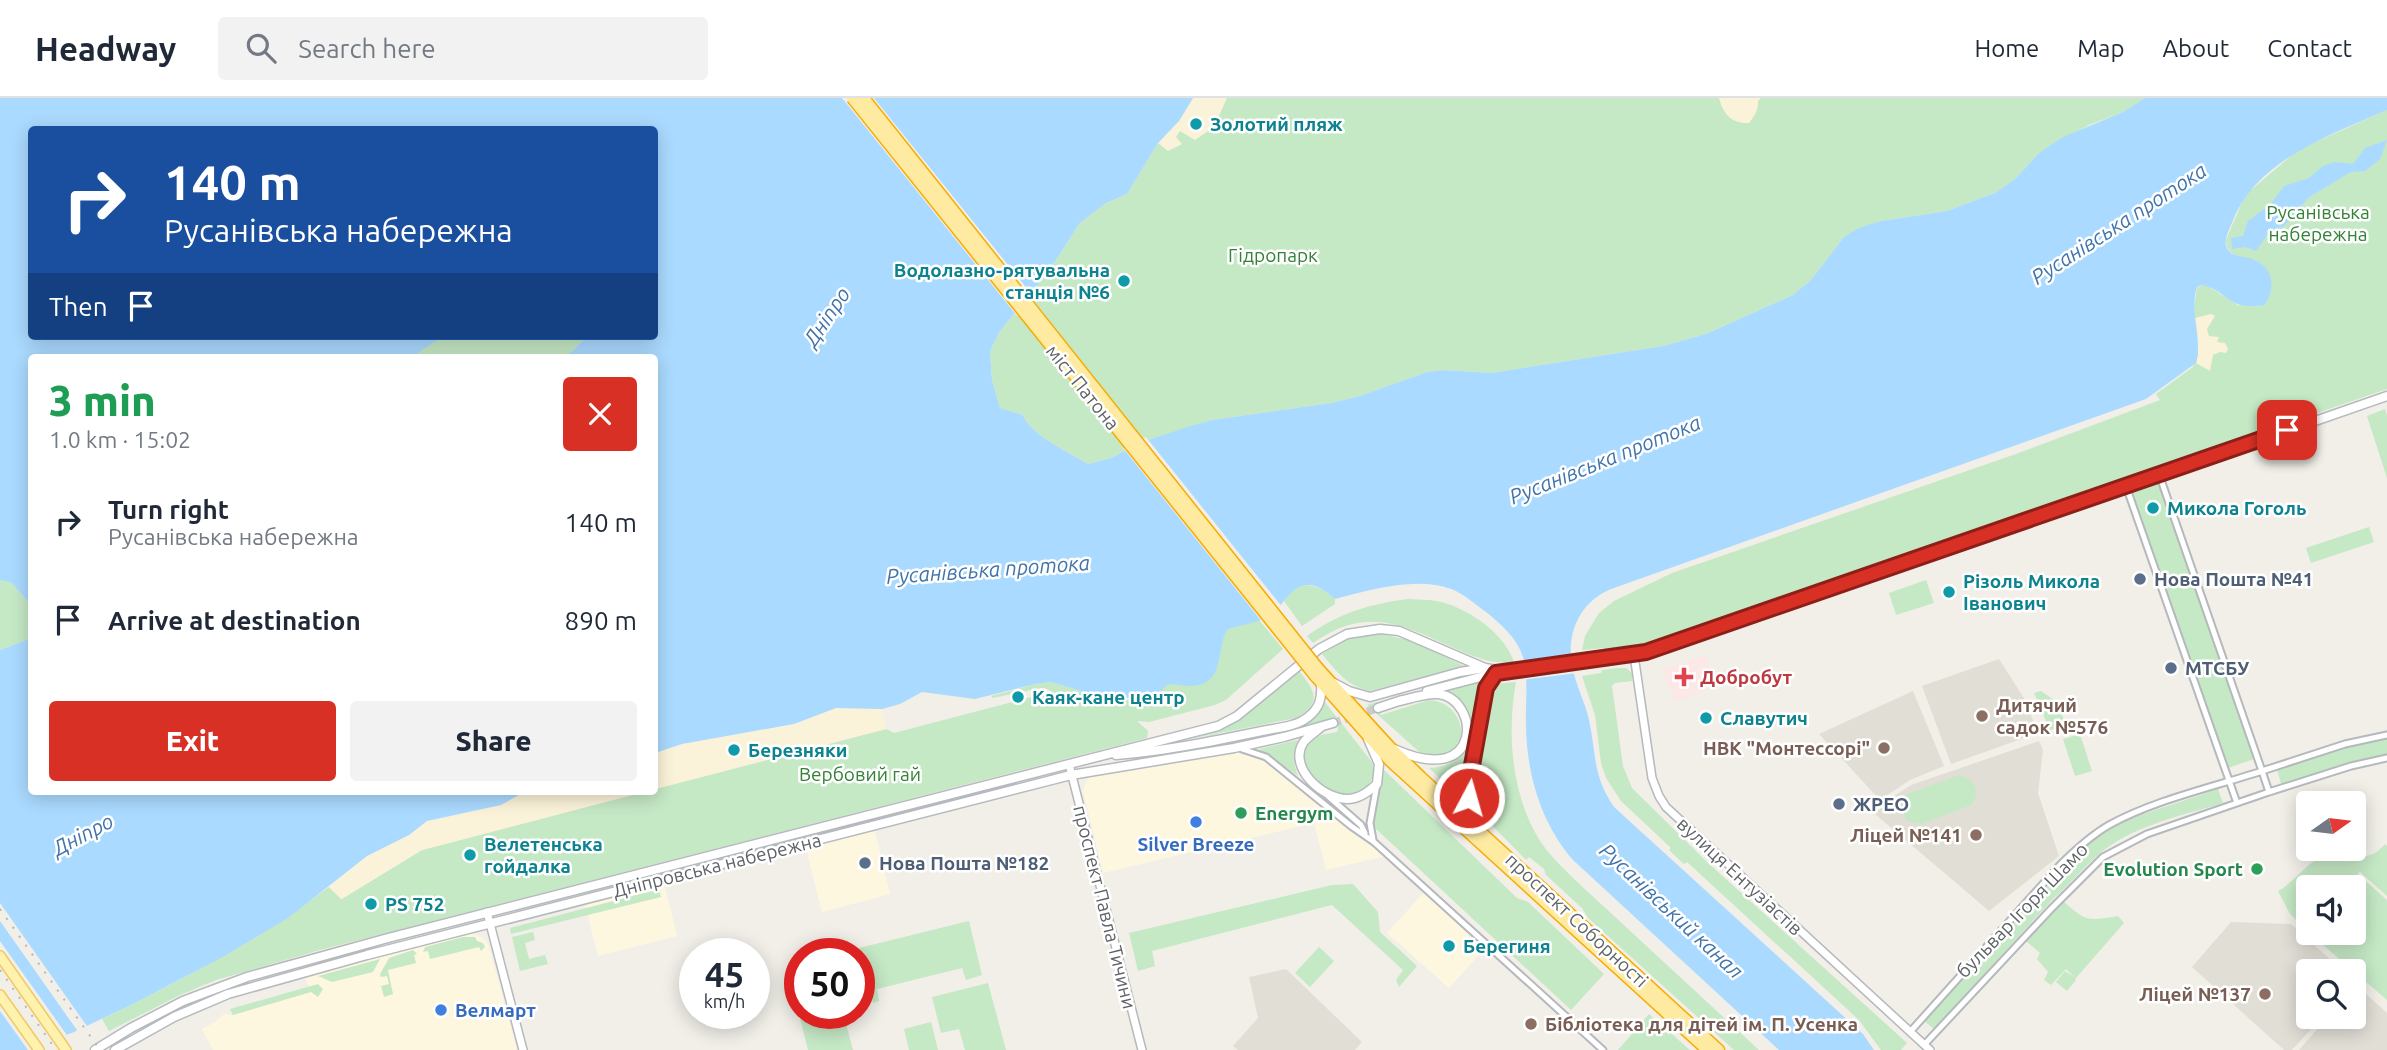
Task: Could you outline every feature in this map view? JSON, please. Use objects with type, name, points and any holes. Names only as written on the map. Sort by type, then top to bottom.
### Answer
[{"type":"highway","name":"міст Патона","points":[[852,98],[1321,677]]},
{"type":"highway","name":"міст Патона","points":[[864,98],[1321,677]]},
{"type":"highway","name":"проспект Соборності","points":[[1321,677],[1366,736],[1409,780],[1707,1050]]},
{"type":"highway","name":"проспект Соборності","points":[[1321,677],[1390,747],[1719,1050]]},
{"type":"main road","points":[[1378,708],[1449,684],[1502,671],[1634,655],[2387,396]]},
{"type":"main road","name":"Дніпровська набережна","points":[[94,1050],[153,1016],[211,989],[312,958],[1227,722],[1318,649],[1347,634],[1380,629],[1413,636],[1485,668]]},
{"type":"main road","points":[[1321,677],[1349,691],[1370,697],[1460,672],[1485,668],[1502,671]]},
{"type":"main road","points":[[1480,831],[1469,798],[1469,782],[1486,688],[1502,671]]},
{"type":"main road","name":"Дніпровська набережна","points":[[1097,757],[1146,752],[1292,725],[1310,716],[1317,708],[1322,697],[1321,677]]},
{"type":"main road","points":[[1390,747],[1411,757],[1434,762],[1458,752],[1468,728],[1465,716],[1447,696],[1436,693],[1400,701]]},
{"type":"main road","name":"Дніпровська набережна","points":[[115,1050],[162,1022],[228,994],[490,923],[1072,775],[1234,748],[1333,723]]},
{"type":"main road","points":[[1322,726],[1304,741],[1300,751],[1302,769],[1325,793],[1348,799],[1367,793],[1377,785],[1379,764],[1366,736]]},
{"type":"main road","points":[[0,956],[66,1050]]},
{"type":"main road","points":[[0,995],[39,1050]]},
{"type":"street","points":[[2159,474],[2269,792],[2351,766],[2387,758]]},
{"type":"street","points":[[2126,486],[2236,803]]},
{"type":"street","name":"вулиця Ентузіастів","points":[[1634,655],[1652,778],[1658,796],[1666,807],[1927,1047]]},
{"type":"street","points":[[2262,771],[2345,744],[2387,735]]},
{"type":"street","points":[[1234,748],[1249,750],[1266,757],[1367,836],[1603,1050]]},
{"type":"street","name":"проспект Павла Тичини","points":[[1069,764],[1142,1050]]},
{"type":"street","name":"бульвар Ігоря Шамо","points":[[1910,1032],[2033,894],[2079,847],[2108,826],[2134,814],[2262,771]]},
{"type":"street","points":[[1374,842],[1370,823],[1377,785]]},
{"type":"street","name":"бульвар Ігоря Шамо","points":[[1927,1047],[2051,909],[2103,857],[2147,834],[2269,792]]},
{"type":"street","points":[[1325,793],[1361,825],[1367,836]]},
{"type":"street","points":[[487,912],[523,1050]]},
{"type":"shaded area","name":"Добробут","points":[[1705,655],[1710,672],[1700,676],[1706,691],[1675,702],[1663,669]]},
{"type":"shaded area","name":"Дитячий садок №576","points":[[1999,659],[2025,700],[2038,733],[1951,764],[1922,686]]},
{"type":"shaded area","name":"НВК \"Монтессорі\"","points":[[1913,691],[1944,766],[1910,780],[1880,800],[1819,734]]},
{"type":"shaded area","name":"Ліцей №141","points":[[2039,741],[2043,750],[2038,793],[2059,856],[1989,911],[1875,814],[1891,798],[1911,785]]},
{"type":"shaded area","points":[[1234,753],[1251,754],[1263,759],[1386,856],[1326,870],[1314,823],[1103,873],[1083,791],[1090,777]]},
{"type":"shaded area","points":[[875,831],[890,894],[822,912],[806,848]]},
{"type":"shaded area","points":[[664,884],[677,936],[598,956],[585,904]]},
{"type":"shaded area","points":[[1425,891],[1486,947],[1449,988],[1387,933]]},
{"type":"shaded area","name":"Ліцей №137","points":[[2231,922],[2291,924],[2296,929],[2296,945],[2314,945],[2330,959],[2296,959],[2296,1029],[2311,1029],[2292,1050],[2284,1050],[2192,967]]},
{"type":"shaded area","points":[[469,934],[477,935],[486,941],[489,947],[517,1050],[213,1050],[202,1029],[224,1014],[233,1015],[311,992],[305,977]]},
{"type":"shaded area","points":[[1286,969],[1362,1042],[1355,1050],[1238,1050],[1233,1046],[1258,1018],[1249,977]]},
{"type":"shaded area","points":[[2366,994],[2387,1013],[2387,1050],[2299,1050],[2317,1029],[2366,1029]]},
{"type":"green space","name":"Гідропарк","points":[[1193,98],[2145,98],[2123,112],[2089,125],[2039,153],[2017,177],[1997,192],[1947,211],[1881,221],[1844,237],[1811,280],[1793,295],[1706,334],[1663,346],[1491,373],[1444,370],[1427,372],[1360,396],[1331,403],[1212,420],[1142,442],[1111,458],[1088,464],[1041,436],[1023,415],[1000,408],[992,380],[990,351],[1000,331],[1046,275],[1080,223],[1106,203],[1127,194],[1158,143],[1179,121]]},
{"type":"green space","name":"Русанівська набережна","points":[[2387,110],[2387,389],[1641,645],[1605,651],[1604,648],[1582,650],[1585,636],[1599,613],[1614,601],[1672,573],[2016,454],[2160,400],[2156,394],[2193,367],[2197,337],[2194,307],[2197,288],[2201,285],[2208,286],[2239,306],[2256,260],[2232,253],[2226,240],[2245,195],[2298,150]]},
{"type":"green space","points":[[382,340],[583,340],[569,354],[385,354]]},
{"type":"green space","points":[[2385,409],[2387,415],[2387,478],[2367,416]]},
{"type":"green space","points":[[2159,474],[2257,758],[2225,769],[2126,486]]},
{"type":"green space","points":[[2369,527],[2374,542],[2311,563],[2306,548]]},
{"type":"green space","points":[[0,580],[12,583],[28,602],[28,639],[0,650]]},
{"type":"green space","points":[[1926,580],[1934,603],[1896,615],[1889,593]]},
{"type":"green space","points":[[1301,585],[1320,588],[1335,599],[1335,604],[1302,626],[1284,601],[1292,590]]},
{"type":"green space","points":[[1408,599],[1443,602],[1468,613],[1496,634],[1514,662],[1485,660],[1419,633],[1385,623],[1351,625],[1332,631],[1313,643],[1307,636],[1331,621],[1355,611]]},
{"type":"green space","name":"Вербовий гай","points":[[1259,620],[1283,649],[1226,700],[1149,722],[1137,721],[1148,731],[1147,738],[320,950],[216,980],[109,1031],[102,1019],[219,958],[329,887],[342,899],[422,850],[633,795],[658,795],[658,788],[886,729],[894,733],[1043,694],[1064,700],[1041,688],[993,698],[991,696],[1035,684],[1051,682],[1104,698],[1107,703],[1139,698],[1191,636]]},
{"type":"green space","points":[[1380,634],[1414,641],[1464,666],[1370,691],[1348,681],[1322,654],[1350,638]]},
{"type":"green space","points":[[1626,668],[1632,673],[1632,681],[1615,683],[1612,686],[1623,766],[1632,788],[1707,862],[1907,1043],[1901,1050],[1881,1050],[1859,1020],[1687,862],[1684,864],[1669,850],[1671,848],[1621,801],[1606,778],[1601,763],[1595,715],[1582,676]]},
{"type":"green space","points":[[1299,671],[1314,696],[1310,707],[1296,718],[1159,745],[1234,723]]},
{"type":"green space","points":[[1481,682],[1473,729],[1464,706],[1445,690]]},
{"type":"green space","points":[[1516,682],[1512,720],[1513,760],[1521,798],[1540,840],[1574,879],[1759,1050],[1734,1050],[1588,918],[1582,908],[1546,875],[1544,869],[1529,857],[1526,860],[1480,813],[1475,780],[1491,690],[1495,684]]},
{"type":"green space","points":[[2041,691],[2057,702],[2066,725],[2050,730],[2034,693]]},
{"type":"green space","points":[[1429,700],[1449,707],[1460,722],[1461,731],[1456,748],[1448,754],[1426,758],[1367,705],[1377,702],[1381,715]]},
{"type":"green space","points":[[1324,701],[1371,761],[1374,771],[1371,781],[1361,791],[1348,794],[1334,791],[1310,773],[1304,762],[1304,750],[1311,740],[1320,735],[1337,732],[1338,729],[1336,719],[1333,718],[1302,727],[1318,714]]},
{"type":"green space","points":[[2080,734],[2092,771],[2075,776],[2063,739]]},
{"type":"green space","points":[[2387,735],[2387,758],[2282,787],[2276,766]]},
{"type":"green space","points":[[1298,740],[1294,758],[1298,776],[1259,749]]},
{"type":"green space","points":[[1471,741],[1465,779],[1466,803],[1429,768],[1454,761]]},
{"type":"green space","points":[[1382,768],[1517,898],[1528,902],[1604,974],[1571,1010],[1375,828],[1373,821]]},
{"type":"green space","points":[[1960,775],[1975,787],[1976,796],[1971,805],[1922,824],[1907,821],[1901,806],[1907,794]]},
{"type":"green space","points":[[2218,789],[2223,803],[2140,829],[2097,856],[2054,898],[1934,1029],[1924,1021],[2081,849],[2109,829],[2135,817]]},
{"type":"green space","points":[[2385,844],[2387,846],[2387,896],[2360,872],[2359,875],[2298,875],[2314,861],[2366,861],[2366,856],[2378,851]]},
{"type":"green space","points":[[2296,877],[2296,920],[2278,891]]},
{"type":"green space","points":[[2366,881],[2387,900],[2387,1000],[2366,982],[2366,959],[2339,959],[2323,945],[2366,945]]},
{"type":"green space","points":[[1353,884],[1378,912],[1380,932],[1417,966],[1399,987],[1396,980],[1403,970],[1332,905],[1152,951],[1155,966],[1138,971],[1129,933],[1332,885]]},
{"type":"green space","points":[[659,889],[661,897],[511,934],[510,928]]},
{"type":"green space","points":[[2063,901],[2088,918],[2118,916],[2124,923],[2067,991],[2056,982],[2065,971],[2074,977],[2066,969],[2051,985],[2044,980],[2048,972],[2037,959],[2040,953],[2026,941]]},
{"type":"green space","points":[[969,921],[982,975],[966,980],[962,968],[877,989],[879,1001],[875,1002],[875,944]]},
{"type":"green space","points":[[533,932],[535,940],[525,943],[529,959],[545,955],[548,964],[520,971],[512,937]]},
{"type":"green space","points":[[463,937],[475,937],[485,947],[481,951],[479,947],[430,959],[428,951],[423,952],[425,947]]},
{"type":"green space","points":[[1319,947],[1334,961],[1310,987],[1295,973]]},
{"type":"green space","points":[[413,950],[417,954],[414,955],[416,963],[388,970],[393,994],[384,997],[381,986],[389,984],[387,976],[381,977],[380,974],[389,958]]},
{"type":"green space","points":[[380,959],[373,972],[332,982],[318,976]]},
{"type":"green space","points":[[988,983],[1006,1050],[965,1050],[959,1029],[941,1033],[932,997]]},
{"type":"green space","points":[[318,984],[323,989],[318,997],[311,992],[233,1015],[230,1009]]},
{"type":"green space","points":[[1649,1014],[1690,1050],[1618,1050]]},
{"type":"green space","points":[[931,1022],[938,1050],[909,1050],[904,1029]]},
{"type":"green space","points":[[803,1029],[847,1029],[853,1050],[808,1050]]},
{"type":"sand","name":"Золотий пляж","points":[[1193,98],[1227,98],[1214,127],[1195,140],[1180,131],[1176,137],[1182,144],[1168,151],[1158,143],[1179,121]]},
{"type":"sand","points":[[1719,98],[1761,98],[1749,123],[1738,122],[1729,117]]},
{"type":"sand","points":[[2211,314],[2215,316],[2207,329],[2209,336],[2219,337],[2217,342],[2225,343],[2228,349],[2226,353],[2213,355],[2210,371],[2196,363],[2198,355],[2195,318]]},
{"type":"sand","name":"Березняки","points":[[836,708],[882,709],[886,729],[658,788],[658,752],[682,744],[794,724]]},
{"type":"sand","points":[[519,795],[632,795],[422,850],[341,899],[329,887],[367,856],[409,835],[427,821],[500,805]]},
{"type":"water","points":[[0,98],[1193,98],[1179,121],[1158,143],[1127,194],[1106,203],[1080,223],[1046,275],[1000,331],[990,351],[992,380],[1000,408],[1023,415],[1041,436],[1088,464],[1111,458],[1142,442],[1212,420],[1331,403],[1360,396],[1427,372],[1444,370],[1491,373],[1663,346],[1706,334],[1793,295],[1811,280],[1844,237],[1859,228],[1881,221],[1947,211],[1997,192],[2017,177],[2039,153],[2063,137],[2123,112],[2145,98],[2387,98],[2387,110],[2297,152],[2258,182],[2243,201],[2229,229],[2226,242],[2232,254],[2255,260],[2266,269],[2271,280],[2268,299],[2264,305],[2242,305],[2210,288],[2201,285],[2197,287],[2194,306],[2198,344],[2196,363],[2146,399],[1611,589],[1589,603],[1576,624],[1572,635],[1571,661],[1588,714],[1599,775],[1614,807],[1863,1034],[1874,1050],[1779,1050],[1573,860],[1544,814],[1533,780],[1527,745],[1526,674],[1520,650],[1508,632],[1486,612],[1460,594],[1438,585],[1393,586],[1335,599],[1315,586],[1299,587],[1286,598],[1273,617],[1228,629],[1218,664],[1210,679],[1191,686],[1168,684],[1160,692],[1144,698],[1104,698],[1051,682],[975,699],[922,692],[900,704],[882,709],[836,708],[794,724],[682,744],[658,752],[658,354],[569,354],[583,340],[658,340],[658,126],[28,126],[28,340],[437,340],[416,354],[28,354],[28,602],[12,583],[0,580]]},
{"type":"water","points":[[2387,140],[2380,159],[2365,171],[2351,172],[2309,197],[2284,226],[2270,231],[2256,251],[2245,247],[2232,249],[2231,238],[2243,236],[2248,221],[2270,205],[2284,186],[2309,178],[2323,166],[2335,162],[2353,164],[2365,148]]},
{"type":"water","name":"Дніпро","points":[[28,639],[28,795],[519,795],[501,805],[427,821],[409,835],[367,856],[288,918],[219,959],[133,1004],[74,1032],[27,1050],[0,1050],[0,650]]},
{"type":"pier","points":[[842,98],[874,98],[1033,296],[1017,316]]},
{"type":"pier","points":[[1146,437],[1283,608],[1275,620],[1263,623],[1123,448]]},
{"type":"pier","points":[[1575,654],[1577,673],[1523,680],[1520,661]]},
{"type":"pier","points":[[0,903],[89,1029],[79,1033],[0,921]]},
{"type":"pier","points":[[0,941],[69,1038],[28,1050],[0,1011]]},
{"type":"tunnel","points":[[1333,723],[1378,708]]},
{"type":"railway","points":[[0,909],[100,1050]]},
{"type":"railway","points":[[0,970],[56,1050]]},
{"type":"place","name":"Золотий пляж","points":[[1196,124]]},
{"type":"place","name":"Водолазно-рятувальна станція №6","points":[[1124,281]]},
{"type":"place","name":"Микола Гоголь","points":[[2153,508]]},
{"type":"place","name":"Нова Пошта №41","points":[[2140,579]]},
{"type":"place","name":"Різоль Микола Іванович","points":[[1949,592]]},
{"type":"place","name":"МТСБУ","points":[[2171,668]]},
{"type":"place","name":"Добробут","points":[[1684,677]]},
{"type":"place","name":"Каяк-кане центр","points":[[1018,697]]},
{"type":"place","name":"Дитячий садок №576","points":[[1982,716]]},
{"type":"place","name":"Славутич","points":[[1706,718]]},
{"type":"place","name":"НВК \"Монтессорі\"","points":[[1884,748]]},
{"type":"place","name":"Березняки","points":[[734,750]]},
{"type":"place","name":"ЖРЕО","points":[[1839,804]]},
{"type":"place","name":"Energym","points":[[1241,813]]},
{"type":"place","name":"Silver Breeze","points":[[1196,822]]},
{"type":"place","name":"Ліцей №141","points":[[1976,835]]},
{"type":"place","name":"Велетенська гойдалка","points":[[470,855]]},
{"type":"place","name":"Нова Пошта №182","points":[[865,863]]},
{"type":"place","name":"Evolution Sport","points":[[2257,869]]},
{"type":"place","name":"PS 752","points":[[371,904]]},
{"type":"place","name":"Берегиня","points":[[1449,946]]},
{"type":"place","name":"Ліцей №137","points":[[2265,994]]},
{"type":"place","name":"Велмарт","points":[[441,1010]]},
{"type":"place","name":"Бібліотека для дітей ім. П. Усенка","points":[[1531,1024]]},
{"type":"route","points":[[1469,798],[1469,782],[1486,688],[1496,673],[1646,652],[2287,430]]},
{"type":"water label","name":"Русанівська протока","points":[[2119,224]]},
{"type":"water label","name":"Русанівська протока","points":[[1605,460]]},
{"type":"water label","name":"Русанівська протока","points":[[988,570]]},
{"type":"water label","name":"Русанівський канал","points":[[1671,911]]}]
